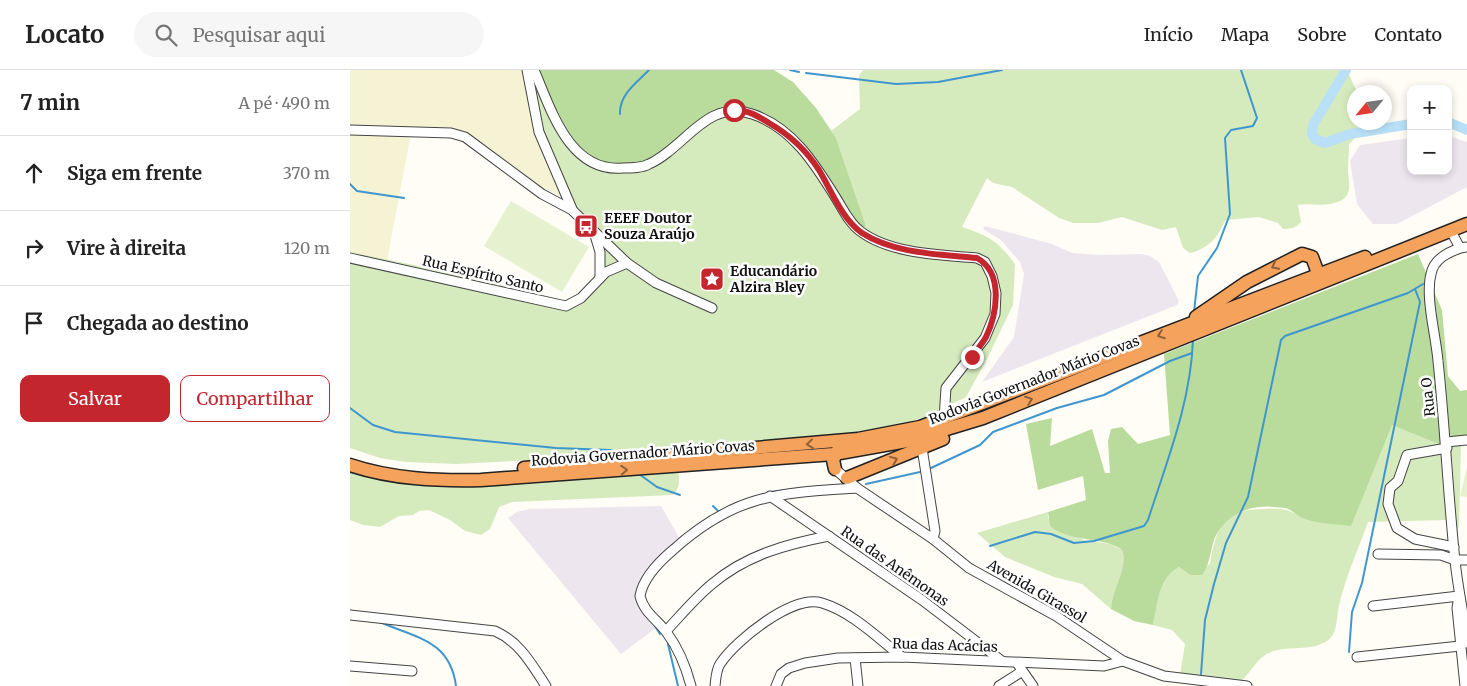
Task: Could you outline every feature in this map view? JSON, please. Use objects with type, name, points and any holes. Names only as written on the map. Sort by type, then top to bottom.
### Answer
[{"type":"highway","name":"Rodovia Governador Mário Covas","points":[[350,457],[402,469],[436,472],[479,471],[813,443],[877,436],[920,427],[1467,216]]},
{"type":"highway","name":"Rodovia Governador Mário Covas","points":[[350,465],[373,471],[429,480],[480,480],[834,454],[907,442],[983,418],[1467,224]]},
{"type":"highway","points":[[1185,326],[1239,286],[1294,256],[1310,255],[1318,273],[1316,281],[1232,314],[1220,324]]},
{"type":"highway","points":[[847,478],[969,428],[983,418]]},
{"type":"highway","points":[[835,469],[834,454],[845,444],[914,433],[920,427]]},
{"type":"highway","points":[[805,456],[835,469]]},
{"type":"street","points":[[527,70],[539,132],[572,210]]},
{"type":"street","points":[[534,70],[560,129],[571,146],[597,165],[620,169],[649,164],[672,149],[712,116],[734,110],[752,113],[783,132],[802,148],[818,168],[849,219],[861,232],[907,250],[977,258],[985,262],[992,276],[996,293],[994,314],[985,338],[946,388],[944,419]]},
{"type":"street","points":[[350,130],[458,134],[477,145],[535,189],[572,210],[627,263],[668,290],[712,308]]},
{"type":"street","points":[[593,230],[600,252],[600,278]]},
{"type":"street","name":"Rua O","points":[[1451,231],[1464,248],[1440,259],[1434,265],[1429,281],[1447,445],[1459,596],[1457,608],[1464,644],[1465,686]]},
{"type":"street","name":"Rua Espírito Santo","points":[[350,258],[561,306],[577,301],[600,278],[627,263]]},
{"type":"street","points":[[1454,547],[1414,538],[1397,528],[1388,504],[1390,488],[1398,481],[1407,455],[1467,440]]},
{"type":"street","points":[[922,448],[935,531],[932,539]]},
{"type":"street","name":"Avenida Girassol","points":[[835,469],[857,488],[932,539],[969,568],[1056,616],[1123,661],[1164,676],[1246,686]]},
{"type":"street","points":[[691,686],[678,650],[666,631],[649,614],[642,602],[641,591],[647,578],[676,546],[720,515],[745,503],[788,492],[857,488]]},
{"type":"street","name":"Rua das Anêmonas","points":[[770,496],[922,600],[1003,661]]},
{"type":"street","points":[[666,631],[705,590],[722,576],[757,556],[778,548],[829,536]]},
{"type":"street","points":[[1378,554],[1441,555],[1455,560],[1467,560]]},
{"type":"street","points":[[1373,606],[1459,596]]},
{"type":"street","points":[[715,686],[720,664],[748,636],[772,618],[799,604],[807,602],[824,603],[842,613],[902,656]]},
{"type":"street","points":[[350,615],[496,631],[519,646],[546,686]]},
{"type":"street","points":[[1357,657],[1464,644]]},
{"type":"street","name":"Rua das Acácias","points":[[776,686],[781,674],[789,668],[805,663],[855,658],[902,656],[1003,661],[1019,668],[1104,666],[1123,661]]},
{"type":"street","points":[[855,658],[858,686]]},
{"type":"street","points":[[350,666],[412,671]]},
{"type":"street","points":[[999,686],[1019,668],[1033,686]]},
{"type":"shaded area","points":[[350,70],[524,70],[565,199],[539,185],[469,133],[412,128],[387,261],[350,252]]},
{"type":"shaded area","points":[[1452,137],[1467,142],[1467,187],[1397,224],[1373,224],[1357,204],[1350,161],[1360,145],[1407,139],[1407,175],[1452,175]]},
{"type":"shaded area","points":[[985,226],[1052,244],[1072,253],[1100,255],[1141,254],[1150,256],[1159,262],[1179,301],[1177,305],[982,382],[1014,337],[1024,274],[1020,262],[1001,240],[983,229]]},
{"type":"shaded area","points":[[661,506],[681,541],[636,595],[640,608],[656,628],[621,654],[508,518],[517,512],[529,509]]},
{"type":"green space","points":[[524,70],[725,111],[777,125],[864,229],[866,226],[836,138],[831,131],[860,109],[859,76],[863,70],[1347,70],[1354,85],[1347,85],[1347,130],[1358,130],[1358,135],[1349,144],[1349,189],[1346,197],[1342,200],[1326,205],[1298,205],[1301,222],[1291,228],[1283,229],[1278,223],[1259,217],[1226,220],[1210,243],[1190,253],[1183,248],[1176,227],[1162,230],[1122,217],[1098,223],[1073,223],[1059,218],[1012,187],[993,183],[987,178],[962,227],[992,240],[1015,264],[1013,305],[966,397],[928,416],[886,429],[839,437],[608,456],[456,464],[406,462],[380,458],[350,448],[350,252],[463,275],[564,302],[585,292],[597,275],[600,258],[590,230],[556,181]]},
{"type":"green space","points":[[538,70],[774,70],[793,82],[816,108],[836,138],[866,226],[861,230],[822,173],[777,125],[725,111],[659,157],[621,168],[590,160],[562,131]]},
{"type":"green space","points":[[511,201],[589,247],[562,292],[484,246]]},
{"type":"green space","points":[[1418,254],[1442,310],[1448,376],[1460,391],[1467,390],[1467,442],[1438,444],[1392,425],[1351,526],[1311,521],[1285,508],[1257,507],[1249,509],[1233,516],[1220,529],[1214,540],[1208,563],[1202,575],[1190,575],[1179,567],[1167,578],[1160,592],[1153,625],[1134,621],[1111,609],[1122,571],[1124,556],[1122,550],[1106,543],[1067,535],[1050,526],[1048,512],[1086,500],[1083,476],[1038,490],[1026,424],[1052,418],[1050,446],[1092,429],[1105,473],[1110,473],[1108,441],[1111,429],[1122,427],[1138,444],[1170,435],[1164,354]]},
{"type":"green space","points":[[1392,425],[1438,444],[1461,443],[1459,528],[1446,520],[1368,522],[1345,585],[1335,630],[1331,638],[1314,646],[1271,652],[1258,661],[1241,681],[1180,675],[1185,644],[1172,630],[1153,625],[1160,592],[1172,572],[1179,567],[1190,575],[1210,564],[1219,530],[1231,517],[1240,512],[1282,509],[1305,519]]},
{"type":"green space","points":[[1467,467],[1467,497],[1460,496]]},
{"type":"green space","points":[[678,471],[679,484],[677,490],[672,495],[512,502],[499,507],[490,529],[481,535],[465,531],[450,520],[429,510],[419,511],[413,515],[399,516],[380,527],[363,525],[350,520],[350,473],[425,485],[476,487]]},
{"type":"green space","points":[[1048,512],[1048,518],[1084,540],[1110,544],[1122,550],[1124,556],[1122,571],[1111,609],[1082,584],[1054,577],[1005,557],[977,533]]},
{"type":"waterway","points":[[620,114],[620,107],[625,95],[649,70]]},
{"type":"waterway","points":[[790,70],[799,72]]},
{"type":"waterway","points":[[806,73],[896,84],[938,82],[1002,70]]},
{"type":"waterway","points":[[1194,312],[1198,276],[1217,248],[1230,214],[1225,138],[1231,130],[1253,126],[1257,118],[1241,70]]},
{"type":"waterway","points":[[1346,70],[1313,125],[1312,134],[1315,139],[1325,143],[1350,134],[1407,125]]},
{"type":"waterway","points":[[1452,124],[1467,130]]},
{"type":"waterway","points":[[350,184],[357,191],[404,198]]},
{"type":"waterway","points":[[1201,674],[1205,620],[1226,543],[1248,497],[1281,340],[1285,336],[1408,293],[1423,284]]},
{"type":"waterway","points":[[1349,652],[1352,612],[1362,583],[1420,302],[1415,289]]},
{"type":"waterway","points":[[990,546],[1035,532],[1051,534],[1074,543],[1094,541],[1144,526],[1148,520],[1177,431],[1188,386],[1193,339]]},
{"type":"waterway","points":[[931,468],[980,445],[993,432],[1057,408],[1104,395],[1170,361],[1192,353]]},
{"type":"waterway","points":[[350,408],[373,425],[395,432],[556,448],[610,450],[618,453]]},
{"type":"waterway","points":[[866,484],[920,472]]},
{"type":"waterway","points":[[639,474],[657,487],[680,495]]},
{"type":"waterway","points":[[770,492],[787,490]]},
{"type":"waterway","points":[[713,506],[720,513]]},
{"type":"waterway","points":[[380,622],[418,637],[439,650],[447,659],[456,686]]},
{"type":"waterway","points":[[653,623],[660,634]]},
{"type":"waterway","points":[[668,644],[678,686]]},
{"type":"place","name":"EEEF Doutor Souza Araújo","points":[[586,226]]},
{"type":"place","name":"Educandário Alzira Bley","points":[[712,279]]},
{"type":"route","points":[[734,110],[757,115],[786,134],[802,148],[818,168],[849,219],[861,232],[907,250],[977,258],[985,262],[992,276],[996,293],[994,314],[985,338],[972,357]]}]
